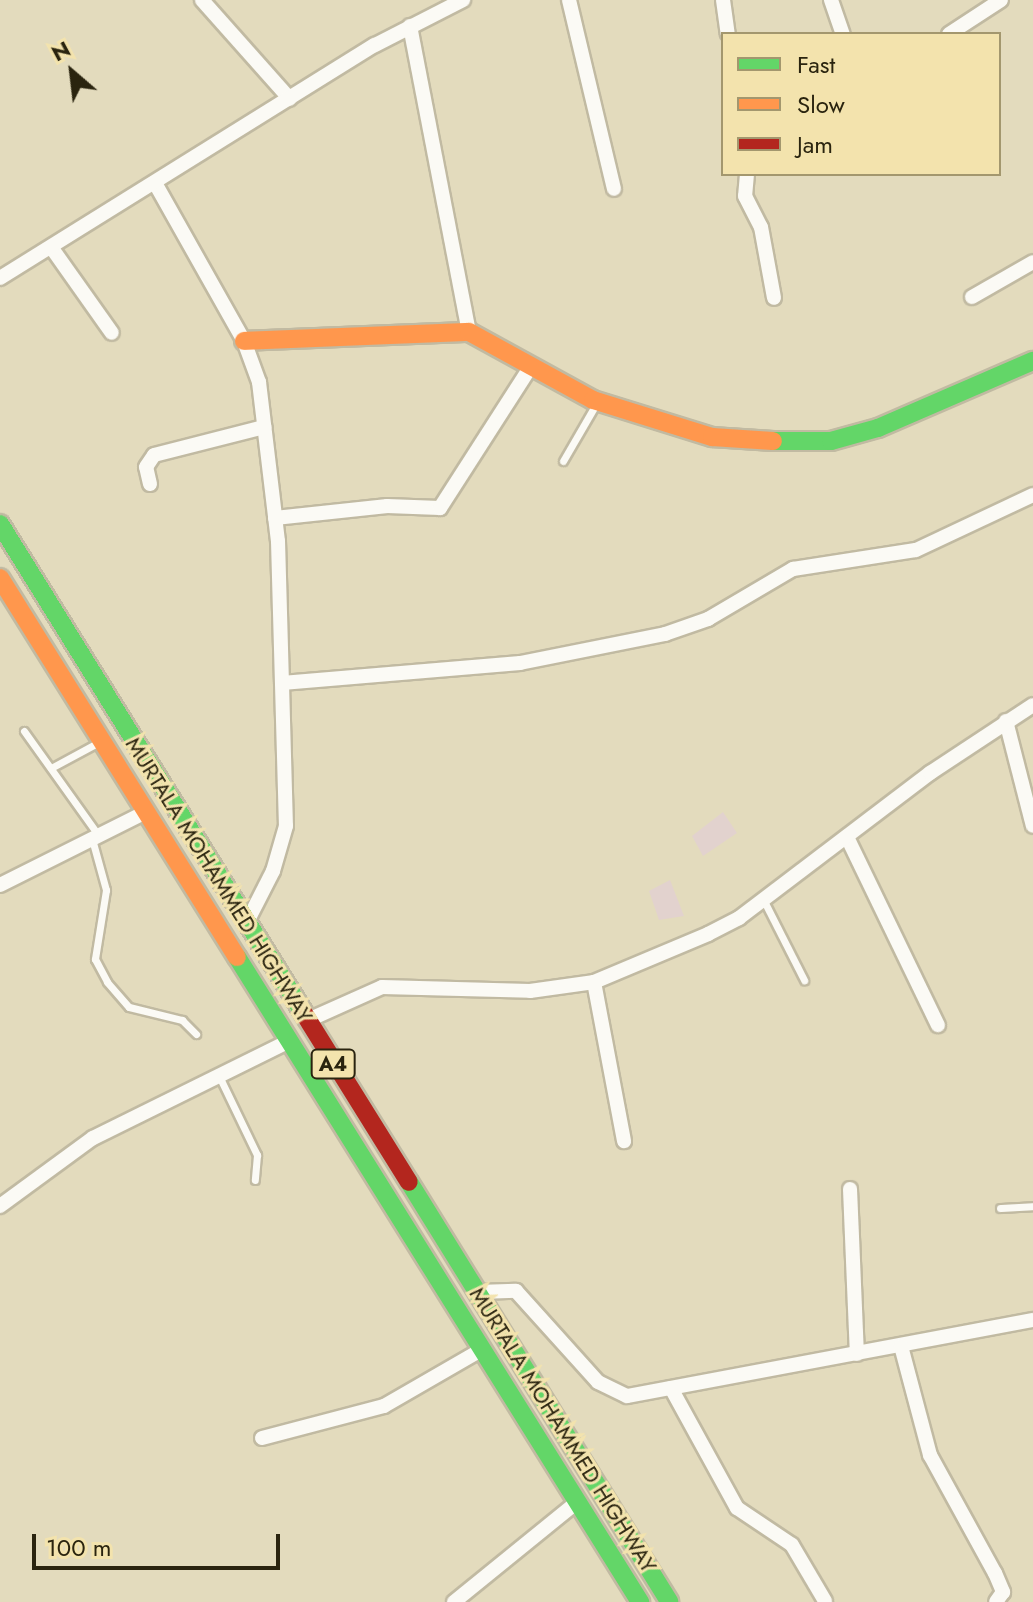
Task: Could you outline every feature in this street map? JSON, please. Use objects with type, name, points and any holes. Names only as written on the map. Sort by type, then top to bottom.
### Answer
[{"type":"main road","points":[[244,341],[469,332],[597,401],[712,437],[831,441],[878,428],[1033,361]]},
{"type":"main road","name":"MURTALA MOHAMMED HIGHWAY","points":[[0,524],[669,1602]]},
{"type":"main road","name":"MURTALA MOHAMMED HIGHWAY","points":[[0,578],[640,1602]]},
{"type":"street","points":[[202,0],[290,99]]},
{"type":"street","points":[[569,0],[614,189]]},
{"type":"street","points":[[723,0],[728,32]]},
{"type":"street","points":[[831,0],[842,32]]},
{"type":"street","points":[[952,32],[1001,0]]},
{"type":"street","points":[[0,278],[410,26],[459,1]]},
{"type":"street","points":[[410,26],[469,332]]},
{"type":"street","points":[[747,176],[745,196],[761,227],[774,298]]},
{"type":"street","points":[[155,183],[244,341],[259,382],[275,518],[286,826],[273,871],[246,924]]},
{"type":"street","points":[[51,247],[112,333]]},
{"type":"street","points":[[972,297],[1033,262]]},
{"type":"street","points":[[275,518],[387,506],[440,508],[531,366]]},
{"type":"street","points":[[150,484],[146,467],[154,455],[264,427]]},
{"type":"street","points":[[282,683],[520,663],[665,634],[708,619],[793,569],[916,550],[1033,495]]},
{"type":"street","points":[[306,1021],[382,987],[530,991],[594,982],[708,934],[764,901],[1006,721],[1033,705]]},
{"type":"street","points":[[1006,721],[1033,826]]},
{"type":"street","points":[[0,885],[146,812]]},
{"type":"street","points":[[847,837],[938,1025]]},
{"type":"street","points":[[594,982],[624,1141]]},
{"type":"street","points":[[0,1206],[93,1138],[289,1041]]},
{"type":"street","points":[[850,1189],[857,1354]]},
{"type":"street","points":[[478,1292],[516,1291],[613,1391],[627,1396],[1033,1320]]},
{"type":"street","points":[[901,1346],[930,1455],[995,1573],[1003,1592],[996,1602]]},
{"type":"street","points":[[262,1438],[384,1406],[481,1350]]},
{"type":"street","points":[[671,1388],[737,1508],[792,1545],[825,1601]]},
{"type":"street","points":[[454,1602],[577,1502]]},
{"type":"lane","points":[[563,461],[597,401]]},
{"type":"lane","points":[[24,731],[96,838],[106,890],[95,959],[107,982],[129,1007],[182,1020],[196,1034]]},
{"type":"lane","points":[[51,768],[101,741]]},
{"type":"lane","points":[[764,901],[804,980]]},
{"type":"lane","points":[[219,1076],[257,1155],[255,1180]]},
{"type":"lane","points":[[1000,1208],[1033,1206]]},
{"type":"building","points":[[723,812],[737,833],[703,856],[692,836]]},
{"type":"building","points":[[670,880],[684,916],[659,920],[649,891]]},
{"type":"traffic: fast","points":[[773,441],[831,441],[878,428],[1033,361]]},
{"type":"traffic: fast","points":[[0,524],[303,1012]]},
{"type":"traffic: fast","points":[[237,957],[640,1602]]},
{"type":"traffic: fast","points":[[409,1182],[669,1602]]},
{"type":"traffic: slow","points":[[244,341],[469,332],[593,400],[712,437],[773,441]]},
{"type":"traffic: slow","points":[[0,578],[237,957]]},
{"type":"traffic: jam","points":[[303,1012],[409,1182]]}]
